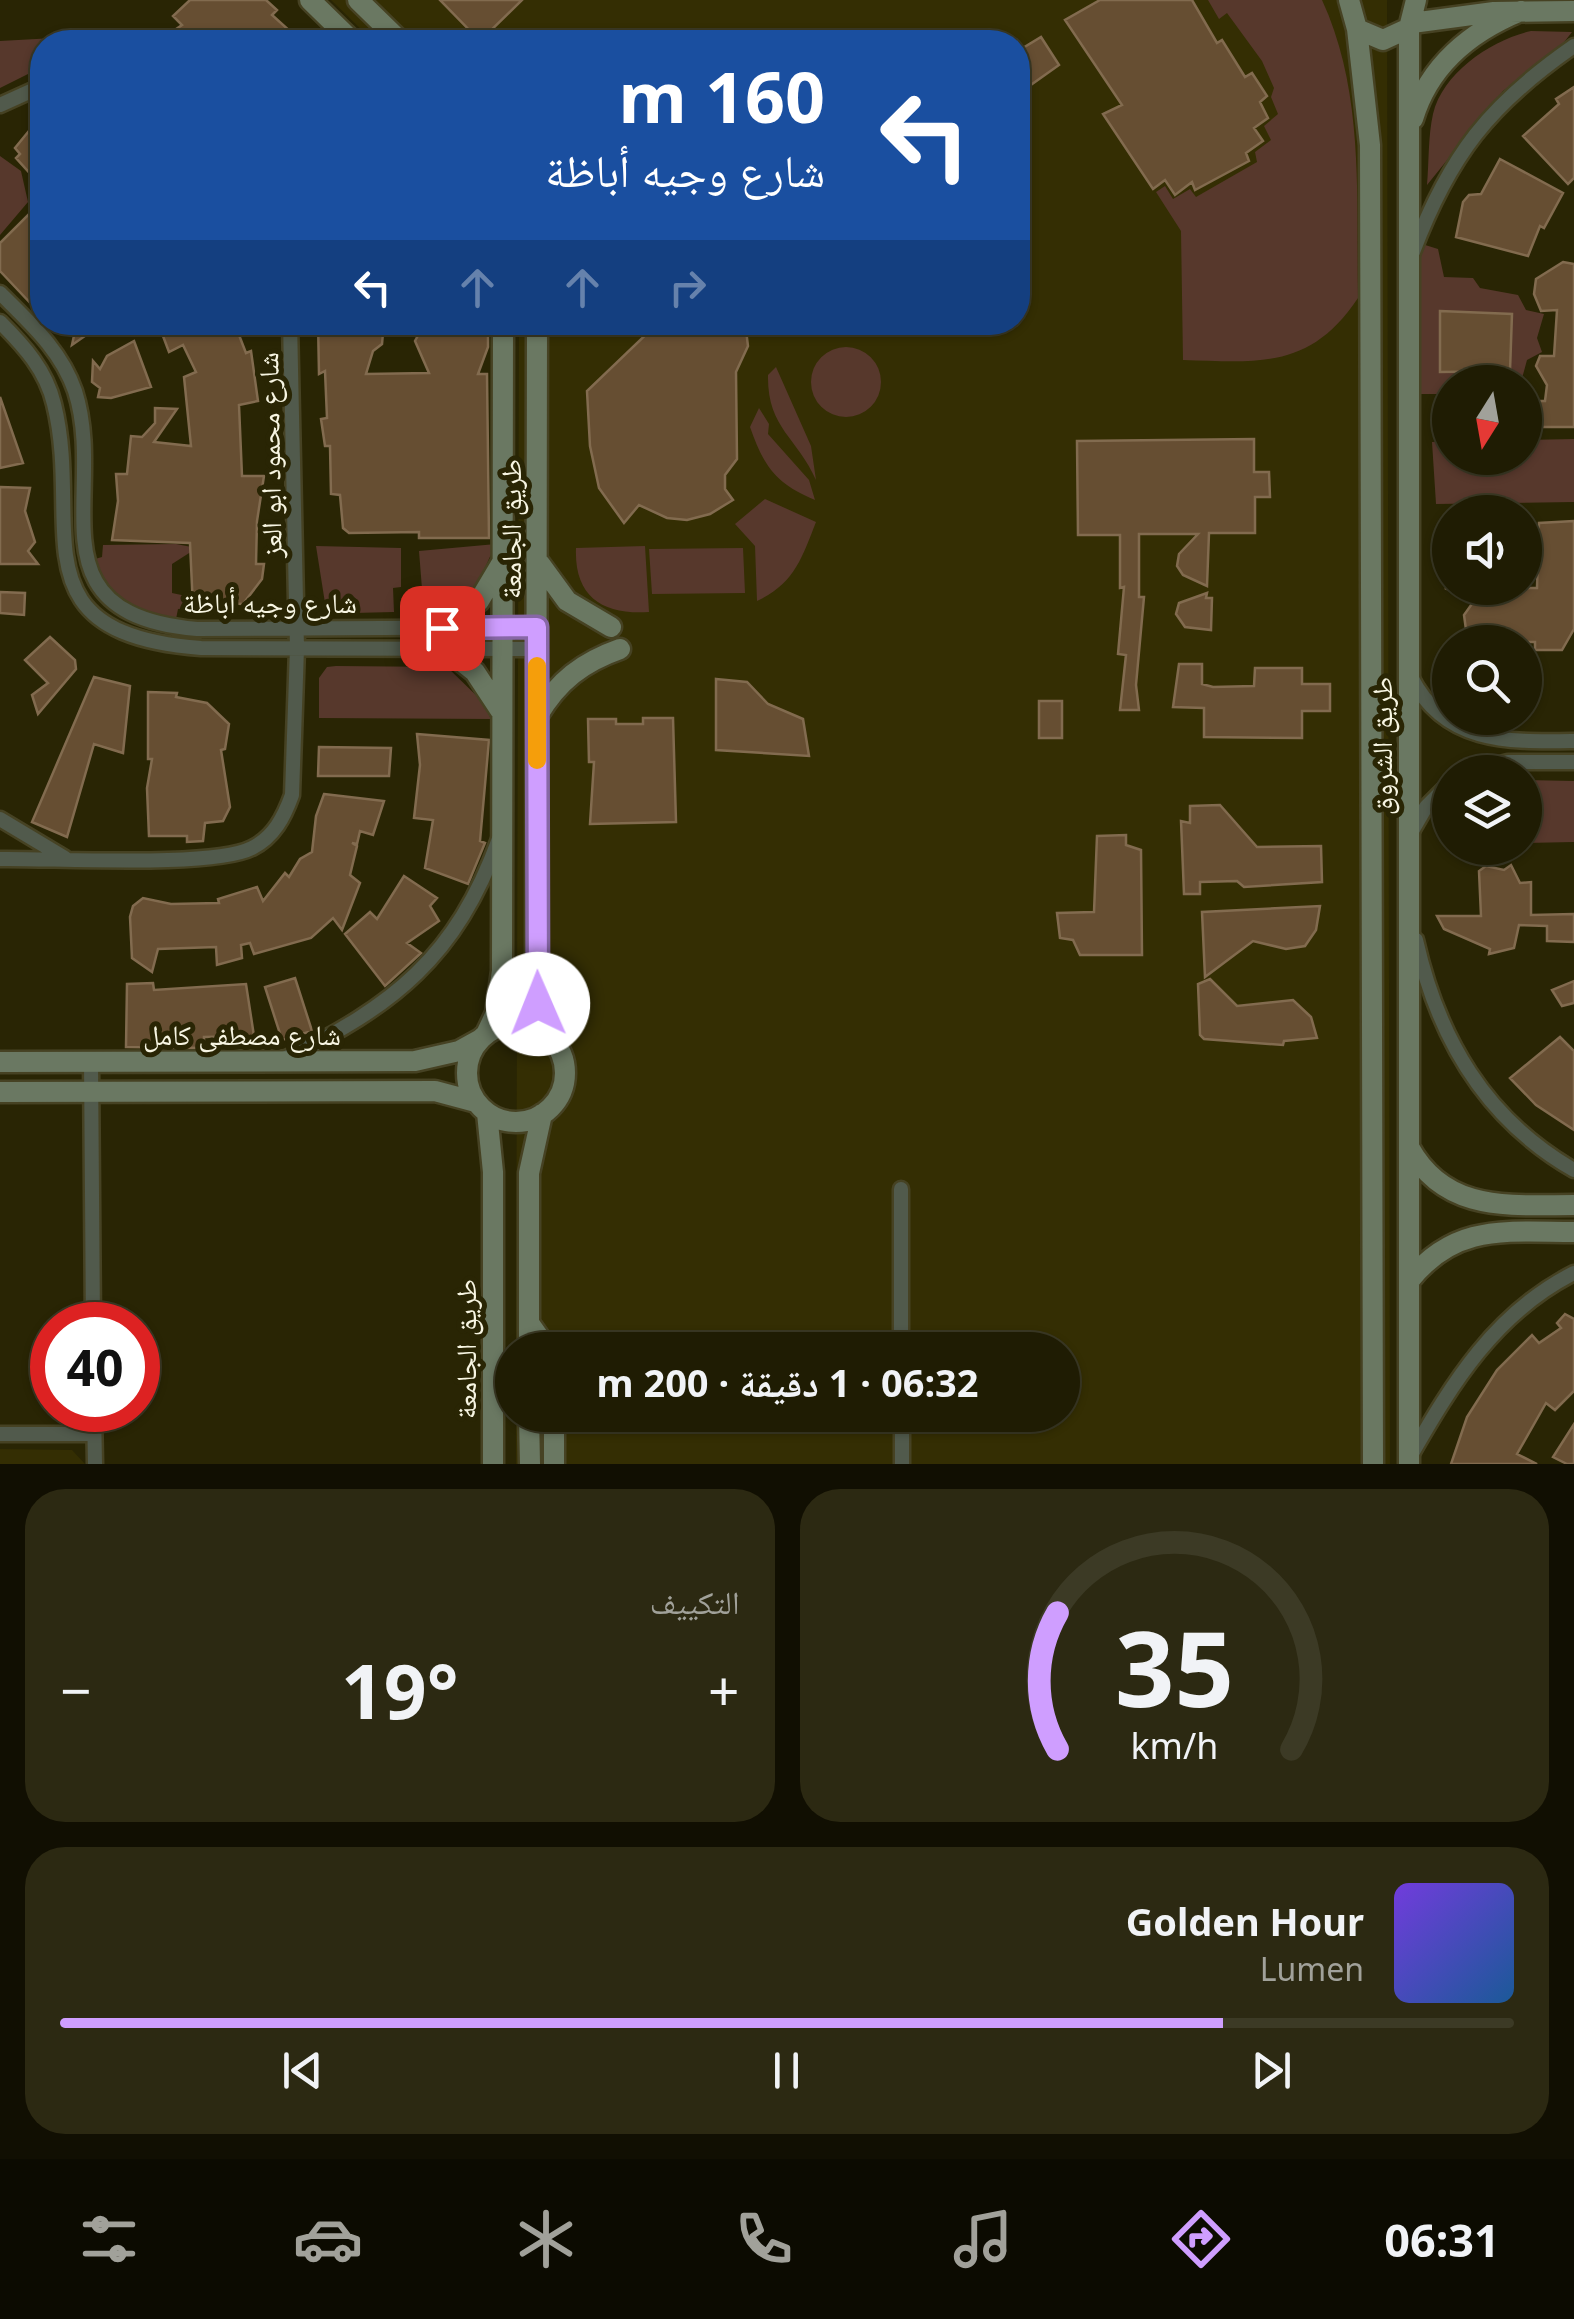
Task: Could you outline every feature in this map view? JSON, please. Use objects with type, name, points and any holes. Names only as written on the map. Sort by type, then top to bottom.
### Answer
[{"type":"street","points":[[310,0],[341,30]]},
{"type":"street","points":[[358,0],[389,30]]},
{"type":"street","name":"طريق الشروق","points":[[1409,1461],[1408,135],[1410,25],[1416,0]]},
{"type":"street","name":"طريق الشروق","points":[[1348,1],[1357,28],[1370,145],[1373,1464]]},
{"type":"street","points":[[1408,135],[1426,88],[1457,49],[1487,27],[1521,11]]},
{"type":"street","points":[[1357,28],[1383,40],[1410,25],[1521,11],[1574,11]]},
{"type":"street","points":[[1409,262],[1448,170],[1472,133],[1524,81],[1574,46]]},
{"type":"street","points":[[0,105],[30,91]]},
{"type":"street","name":"شارع وجيه أباظة","points":[[0,293],[30,325]]},
{"type":"street","name":"شارع وجيه أباظة","points":[[0,322],[38,364],[54,404],[63,554],[89,606],[118,630],[154,644],[298,648],[444,638],[502,627],[537,627]]},
{"type":"street","name":"شارع وجيه أباظة","points":[[40,335],[52,348],[76,393],[82,434],[82,542],[92,573],[111,599],[138,618],[169,627],[296,628],[537,649]]},
{"type":"street","name":"شارع محمود ابو العز","points":[[0,860],[234,856],[272,834],[292,795],[298,648],[290,335]]},
{"type":"street","name":"طريق الجامعة","points":[[483,1036],[496,1013],[502,971],[503,335]]},
{"type":"street","name":"طريق الجامعة","points":[[537,335],[536,988],[547,1034]]},
{"type":"street","points":[[538,560],[567,602],[611,627]]},
{"type":"street","points":[[502,562],[479,601],[444,638],[486,685],[502,717]]},
{"type":"street","points":[[537,717],[548,698],[580,667],[620,650]]},
{"type":"street","points":[[1409,673],[1442,717],[1473,735],[1509,742],[1574,742]]},
{"type":"street","points":[[1371,753],[1396,745],[1409,751]]},
{"type":"street","points":[[1542,762],[1574,762]]},
{"type":"street","points":[[1371,778],[1397,782],[1409,776]]},
{"type":"street","points":[[1408,841],[1432,801]]},
{"type":"street","points":[[0,819],[66,858]]},
{"type":"street","points":[[278,1062],[364,1019],[424,966],[464,916],[502,828]]},
{"type":"street","points":[[1409,908],[1437,1017],[1470,1077],[1515,1128],[1574,1170]]},
{"type":"street","points":[[518,1023],[547,1034],[559,1049],[565,1074],[558,1098],[542,1114],[509,1121],[482,1108],[466,1078],[471,1051],[483,1036],[518,1023]]},
{"type":"street","name":"شارع مصطفى كامل","points":[[0,1062],[415,1062],[459,1052],[483,1036]]},
{"type":"street","points":[[91,1062],[94,1302]]},
{"type":"street","name":"شارع مصطفى كامل","points":[[0,1092],[435,1091],[482,1108]]},
{"type":"street","name":"طريق الجامعة","points":[[482,1108],[493,1172],[494,1464]]},
{"type":"street","points":[[529,1332],[530,1173],[542,1114]]},
{"type":"street","points":[[1409,1147],[1435,1181],[1460,1197],[1488,1205],[1574,1204]]},
{"type":"street","points":[[901,1189],[902,1332]]},
{"type":"street","points":[[1409,1282],[1440,1250],[1460,1239],[1504,1232],[1574,1232]]},
{"type":"street","points":[[1409,1461],[1495,1329],[1532,1297],[1574,1273]]},
{"type":"street","points":[[529,1323],[535,1332]]},
{"type":"street","points":[[530,1432],[530,1464]]},
{"type":"street","points":[[554,1432],[554,1464]]},
{"type":"street","points":[[902,1432],[902,1464]]},
{"type":"street","points":[[0,1434],[94,1434],[95,1464]]},
{"type":"shaded area","points":[[331,0],[1387,0],[1390,1464],[516,1464],[516,1432],[1080,1432],[1080,1332],[516,1332],[519,335],[1030,335],[1030,30],[362,30]]},
{"type":"shaded area","points":[[1208,0],[1322,0],[1345,72],[1355,146],[1358,298],[1321,338],[1281,357],[1183,360],[1181,231],[1156,192],[1165,186],[1173,199],[1190,189],[1196,197],[1257,162],[1255,152],[1271,140],[1264,126],[1278,114],[1271,97],[1274,88],[1262,61],[1227,13],[1219,19]]},
{"type":"shaded area","points":[[1531,31],[1572,32],[1558,50],[1503,91],[1427,185],[1433,114],[1447,85],[1485,50]]},
{"type":"shaded area","points":[[30,39],[30,73],[0,88],[0,41]]},
{"type":"shaded area","points":[[0,156],[21,171],[28,202],[0,235]]},
{"type":"shaded area","points":[[1422,244],[1438,249],[1444,277],[1473,278],[1480,288],[1518,295],[1526,310],[1544,314],[1537,338],[1542,352],[1527,360],[1526,365],[1432,365],[1432,394],[1419,394],[1415,265]]},
{"type":"shaded area","points":[[846,347],[871,357],[881,382],[871,407],[846,417],[821,407],[811,382],[821,357]]},
{"type":"shaded area","points":[[776,367],[811,446],[816,480],[772,408],[768,375]]},
{"type":"shaded area","points":[[759,408],[769,424],[768,434],[809,480],[815,500],[790,487],[766,463],[750,427]]},
{"type":"shaded area","points":[[1574,439],[1574,502],[1542,502],[1542,495],[1435,495],[1434,475],[1542,475],[1542,440]]},
{"type":"shaded area","points":[[765,499],[816,522],[788,578],[757,601],[755,546],[735,524]]},
{"type":"shaded area","points":[[176,544],[197,548],[172,564],[172,593],[191,597],[191,608],[178,609],[175,624],[148,616],[126,603],[108,584],[95,559],[102,557],[103,545]]},
{"type":"shaded area","points":[[496,544],[477,583],[463,600],[424,614],[419,551]]},
{"type":"shaded area","points":[[316,546],[401,548],[401,587],[393,588],[394,612],[353,613],[325,603]]},
{"type":"shaded area","points":[[645,546],[649,612],[618,610],[594,600],[580,579],[576,548]]},
{"type":"shaded area","points":[[743,548],[745,593],[652,594],[649,549]]},
{"type":"shaded area","points":[[327,667],[447,667],[482,701],[491,719],[319,718],[319,678]]},
{"type":"shaded area","points":[[1542,780],[1574,781],[1574,842],[1542,843]]},
{"type":"shaded area","points":[[0,1449],[72,1450],[85,1464],[0,1464]]},
{"type":"building","points":[[190,0],[266,0],[277,10],[272,15],[289,30],[175,30],[182,25],[173,16]]},
{"type":"building","points":[[440,0],[522,0],[491,30],[469,30]]},
{"type":"building","points":[[1100,0],[1192,0],[1217,43],[1222,40],[1245,77],[1252,73],[1267,96],[1260,102],[1268,118],[1254,128],[1263,141],[1246,153],[1249,161],[1195,190],[1192,182],[1175,195],[1165,180],[1153,189],[1103,114],[1122,105],[1065,20]]},
{"type":"building","points":[[1041,37],[1059,65],[1030,86],[1030,44]]},
{"type":"building","points":[[1574,87],[1574,178],[1568,184],[1523,136],[1559,104],[1556,99]]},
{"type":"building","points":[[28,132],[30,173],[16,158],[20,154],[15,148]]},
{"type":"building","points":[[1500,159],[1563,193],[1544,228],[1540,226],[1528,256],[1456,237],[1463,202],[1469,195],[1481,194]]},
{"type":"building","points":[[30,213],[30,303],[0,271],[0,243]]},
{"type":"building","points":[[1563,262],[1574,264],[1574,427],[1542,427],[1542,401],[1547,385],[1542,365],[1536,365],[1540,356],[1554,356],[1557,310],[1541,311],[1534,294],[1536,279]]},
{"type":"building","points":[[1440,311],[1512,314],[1510,365],[1440,365]]},
{"type":"building","points":[[239,335],[246,353],[251,351],[258,401],[239,405],[242,476],[264,476],[256,564],[264,564],[262,579],[243,604],[193,608],[190,543],[112,540],[118,501],[116,474],[127,474],[131,436],[142,437],[155,423],[155,408],[177,409],[154,442],[191,446],[184,377],[196,372],[183,345],[169,352],[163,336]]},
{"type":"building","points":[[318,335],[383,335],[366,374],[429,373],[415,341],[418,335],[488,335],[478,374],[487,374],[489,538],[419,538],[419,532],[349,533],[343,528],[340,495],[331,494],[330,446],[325,446],[321,419],[327,418],[325,371],[319,374]]},
{"type":"building","points":[[645,335],[747,335],[748,346],[736,372],[737,459],[725,475],[725,489],[733,500],[710,514],[687,520],[667,518],[639,505],[624,523],[599,488],[590,446],[587,391]]},
{"type":"building","points":[[134,341],[151,387],[111,398],[98,397],[100,388],[92,382],[93,361],[100,369],[107,356]]},
{"type":"building","points":[[0,397],[23,463],[0,468]]},
{"type":"building","points":[[1254,439],[1254,472],[1269,472],[1270,497],[1255,497],[1255,533],[1209,533],[1207,586],[1183,575],[1177,566],[1179,554],[1198,534],[1139,534],[1139,597],[1144,597],[1136,685],[1139,710],[1120,710],[1126,655],[1118,654],[1124,587],[1120,588],[1120,535],[1078,535],[1077,441]]},
{"type":"building","points":[[0,487],[30,488],[25,511],[35,542],[28,551],[38,564],[0,564]]},
{"type":"building","points":[[1574,521],[1574,629],[1562,650],[1542,650],[1542,625],[1465,625],[1464,615],[1471,605],[1542,605],[1542,523]]},
{"type":"building","points":[[0,592],[25,593],[24,615],[0,613]]},
{"type":"building","points":[[1207,593],[1206,598],[1212,598],[1211,630],[1185,627],[1176,614],[1179,603]]},
{"type":"building","points":[[50,637],[75,660],[76,669],[38,714],[32,695],[48,683],[25,660]]},
{"type":"building","points":[[1179,664],[1202,664],[1202,684],[1213,687],[1254,686],[1255,668],[1302,668],[1302,684],[1330,684],[1330,711],[1302,711],[1302,738],[1204,737],[1204,708],[1173,707]]},
{"type":"building","points":[[94,677],[130,686],[123,753],[94,744],[67,837],[32,822]]},
{"type":"building","points":[[716,679],[747,682],[768,704],[803,719],[809,756],[716,750]]},
{"type":"building","points":[[148,692],[177,693],[176,697],[207,703],[229,724],[225,749],[221,750],[230,807],[223,821],[205,823],[203,841],[187,842],[187,836],[149,836],[147,788],[152,759],[148,759]]},
{"type":"building","points":[[1039,701],[1062,701],[1062,738],[1039,738]]},
{"type":"building","points":[[643,718],[673,718],[676,822],[590,824],[594,762],[589,762],[588,719],[643,724]]},
{"type":"building","points":[[417,734],[489,740],[480,841],[485,843],[468,884],[425,868],[433,820],[414,818],[420,765]]},
{"type":"building","points":[[319,747],[391,748],[389,776],[318,776]]},
{"type":"building","points":[[324,794],[384,801],[373,835],[360,831],[357,844],[352,843],[357,846],[350,875],[360,883],[342,930],[333,918],[311,938],[254,954],[250,943],[241,945],[242,958],[217,965],[216,947],[158,949],[152,972],[132,958],[130,917],[133,906],[143,898],[171,904],[219,903],[218,899],[257,887],[263,901],[285,873],[289,877],[300,859],[312,852],[316,816]]},
{"type":"building","points":[[1220,805],[1257,847],[1321,846],[1322,882],[1244,887],[1237,881],[1200,882],[1200,894],[1184,894],[1181,821],[1190,823],[1190,806]]},
{"type":"building","points":[[1126,835],[1126,845],[1141,850],[1142,955],[1080,955],[1073,940],[1060,938],[1057,913],[1094,912],[1097,836]]},
{"type":"building","points":[[1511,865],[1520,883],[1531,882],[1531,915],[1574,914],[1574,942],[1547,941],[1547,926],[1519,925],[1514,948],[1489,954],[1490,949],[1444,929],[1437,916],[1481,916],[1479,871],[1486,866],[1504,870]]},
{"type":"building","points":[[404,876],[437,898],[430,906],[439,921],[407,943],[421,953],[385,986],[345,934],[370,912],[377,919]]},
{"type":"building","points":[[1320,906],[1316,930],[1305,946],[1286,949],[1253,941],[1205,977],[1202,912]]},
{"type":"building","points":[[295,978],[312,1031],[282,1040],[265,987]]},
{"type":"building","points":[[1210,979],[1237,1006],[1293,1000],[1311,1017],[1317,1038],[1284,1041],[1283,1045],[1204,1039],[1200,1035],[1198,984]]},
{"type":"building","points":[[1574,981],[1574,1003],[1562,1006],[1552,990]]},
{"type":"building","points":[[153,983],[154,990],[246,984],[254,1036],[204,1037],[204,1048],[126,1047],[127,984]]},
{"type":"building","points":[[1560,1037],[1574,1051],[1574,1130],[1536,1105],[1510,1078]]},
{"type":"building","points":[[1565,1314],[1574,1319],[1574,1391],[1555,1410],[1546,1403],[1517,1454],[1537,1464],[1451,1464],[1467,1417],[1497,1370],[1532,1335],[1539,1343],[1561,1328],[1557,1323]]},
{"type":"building","points":[[1574,1424],[1574,1464],[1567,1464],[1553,1457]]},
{"type":"slow traffic","points":[[537,666],[537,760]]},
{"type":"route","points":[[442,628],[537,627],[538,1004]]}]
